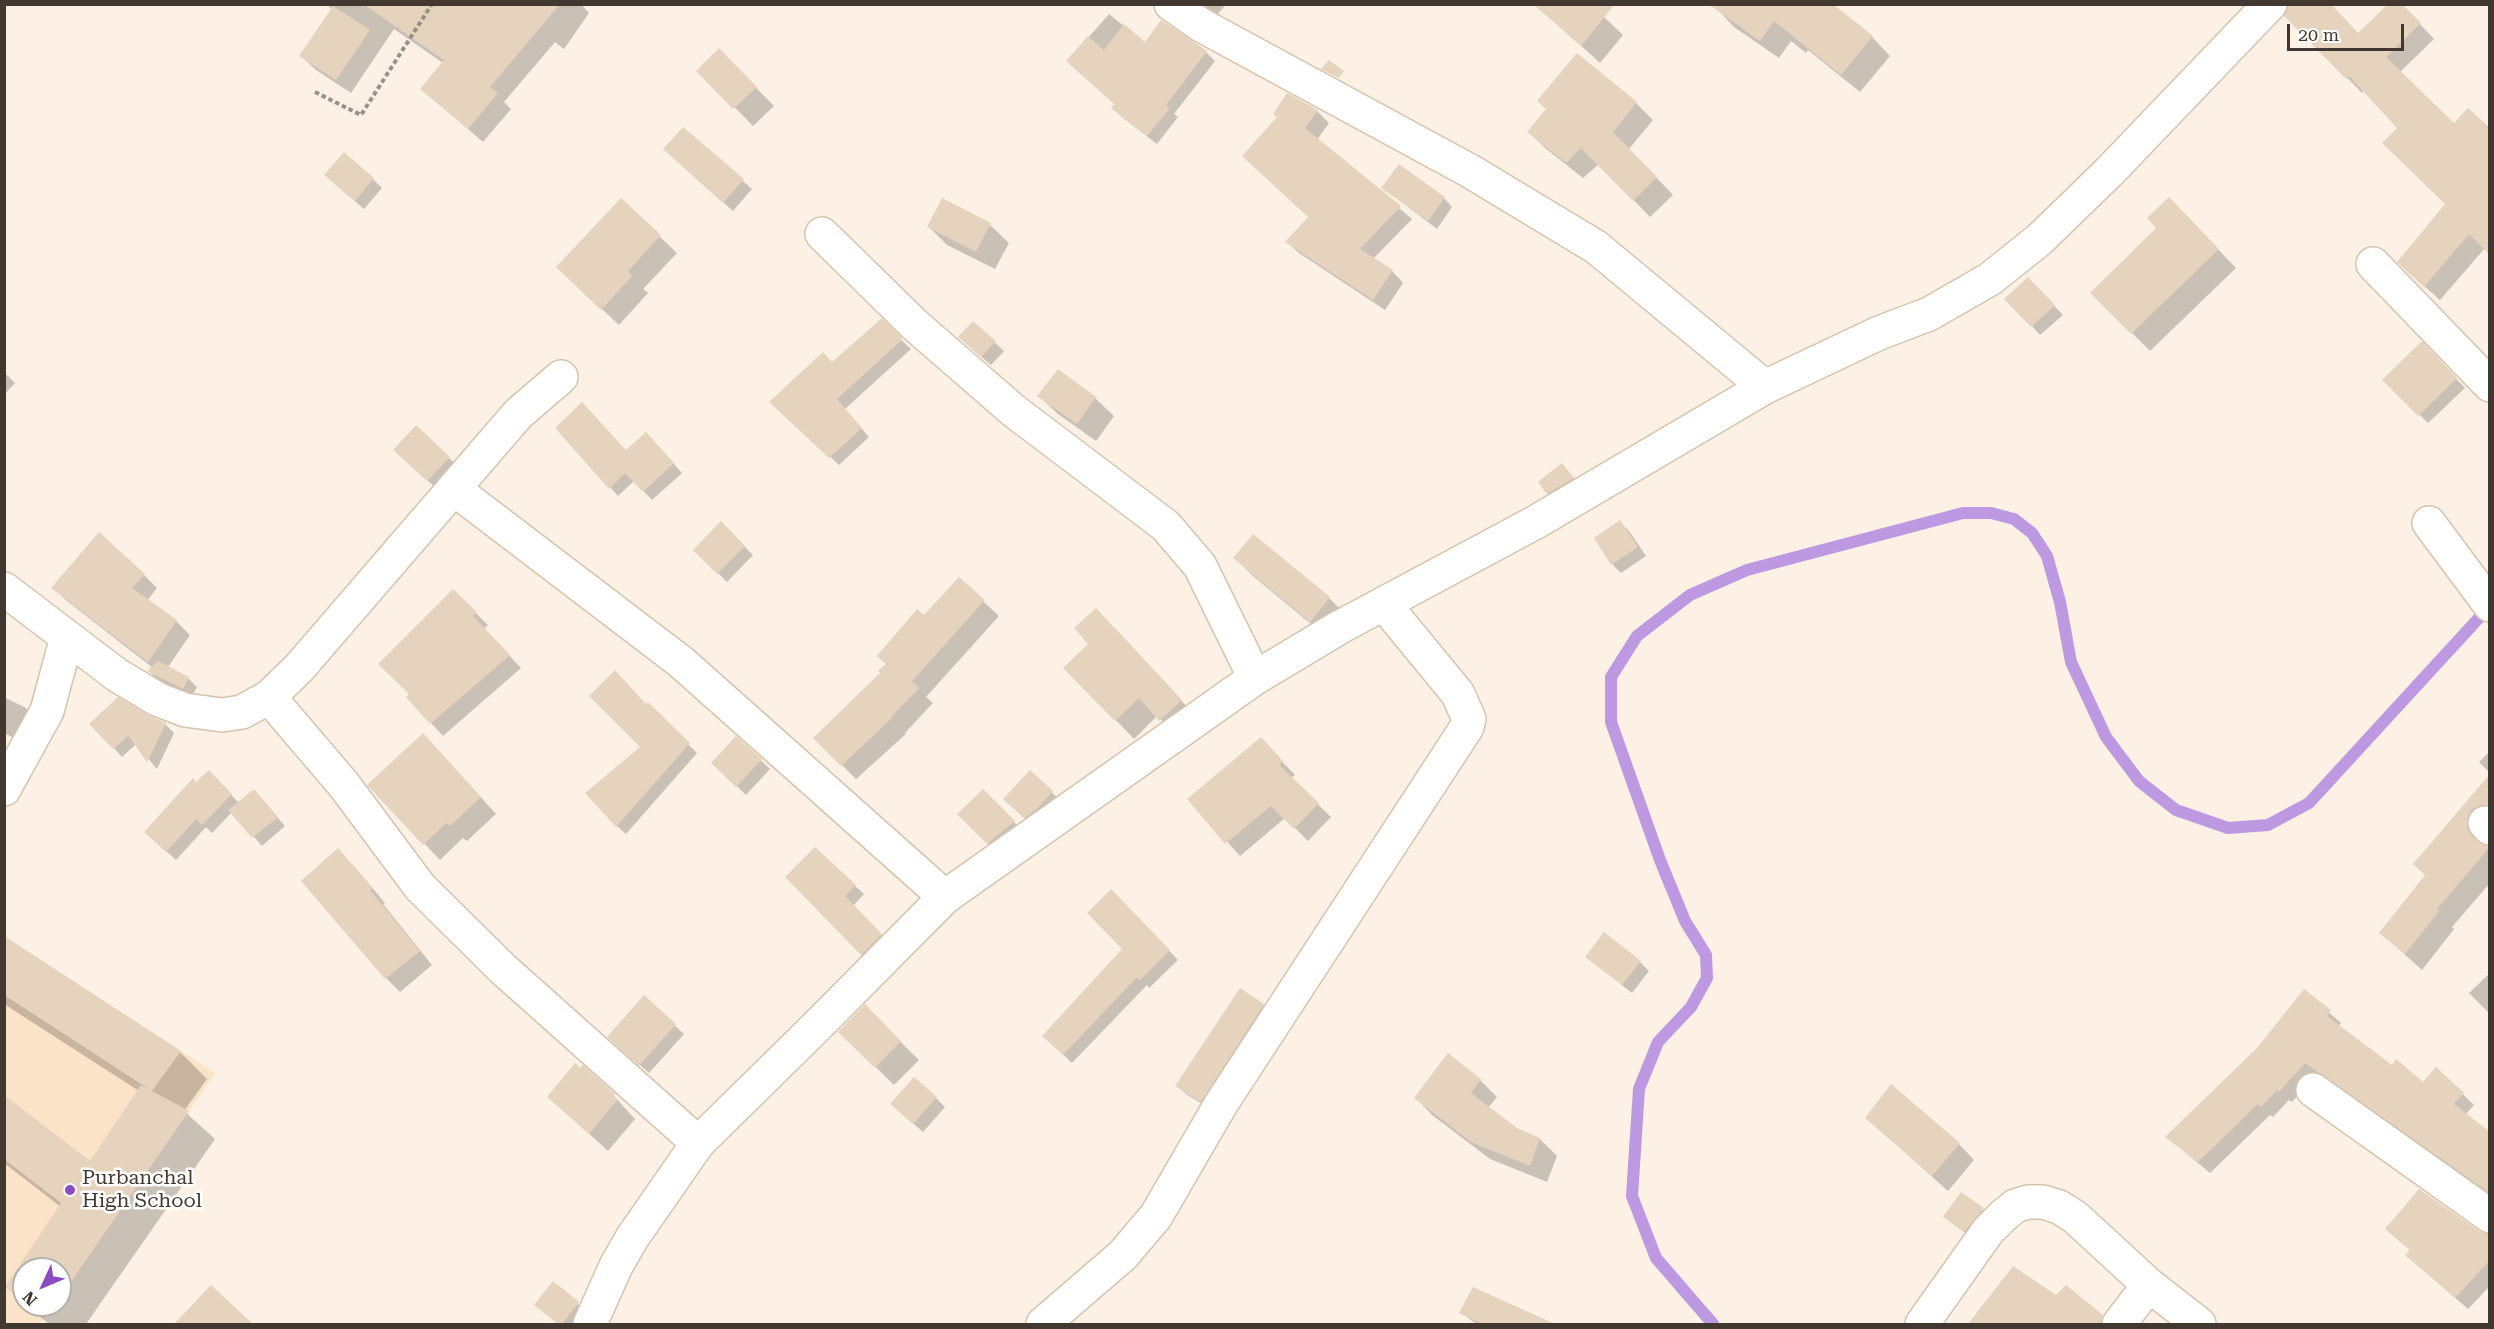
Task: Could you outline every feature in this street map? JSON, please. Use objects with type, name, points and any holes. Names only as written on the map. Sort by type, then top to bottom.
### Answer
[{"type":"street","points":[[1171,4],[1201,25],[1470,171],[1596,247],[1765,387]]},
{"type":"street","points":[[590,1324],[627,1247],[698,1143],[945,897],[1255,678],[1340,627],[1536,522],[1765,387],[1879,333],[1929,314],[1990,279],[2040,239],[2102,179],[2270,4]]},
{"type":"street","points":[[822,234],[915,325],[1014,411],[1166,526],[1200,566],[1255,678]]},
{"type":"street","points":[[2373,264],[2490,385]]},
{"type":"street","points":[[4,589],[117,675],[157,699],[185,710],[222,715],[242,712],[269,697],[299,668],[518,414],[561,377]]},
{"type":"street","points":[[454,489],[681,662],[945,897]]},
{"type":"street","points":[[2429,523],[2482,595]]},
{"type":"street","points":[[1043,1324],[1123,1255],[1156,1216],[1221,1104],[1467,727],[1468,719],[1458,694],[1384,604]]},
{"type":"street","points":[[4,789],[47,711],[68,637]]},
{"type":"street","points":[[269,697],[344,785],[386,843],[435,903],[503,969],[698,1143]]},
{"type":"street","points":[[2313,1090],[2490,1216]]},
{"type":"street","points":[[1922,1324],[1988,1231],[2015,1206],[2028,1202],[2051,1205],[2075,1217],[2149,1285],[2199,1324]]},
{"type":"street","points":[[2119,1324],[2149,1285]]},
{"type":"path","points":[[315,92],[361,115],[432,4]]},
{"type":"shaded area","name":"Purbanchal High School","points":[[4,936],[215,1073],[72,1282],[72,1257],[12,1257],[12,1317],[45,1317],[39,1324],[5,1324]]},
{"type":"building","points":[[363,4],[560,4],[490,87],[498,93],[468,129],[420,89],[444,60]]},
{"type":"building","points":[[1533,4],[1615,4],[1581,46]]},
{"type":"building","points":[[1708,4],[1833,4],[1873,36],[1841,75],[1774,21],[1760,41]]},
{"type":"building","points":[[2288,4],[2331,4],[2358,33],[2388,4],[2402,4],[2421,23],[2386,57],[2454,123],[2468,108],[2490,128],[2490,255],[2469,234],[2424,287],[2397,262],[2445,204],[2382,143],[2397,128],[2349,76],[2346,79],[2284,16]]},
{"type":"building","points":[[333,6],[370,30],[336,80],[299,56]]},
{"type":"building","points":[[1161,20],[1207,51],[1166,105],[1170,108],[1147,136],[1111,108],[1114,104],[1066,61],[1088,36],[1104,50],[1124,24],[1145,42]]},
{"type":"building","points":[[719,48],[757,87],[733,109],[696,71]]},
{"type":"building","points":[[1577,53],[1637,102],[1613,132],[1657,177],[1633,201],[1581,148],[1566,163],[1527,132],[1546,109],[1537,101]]},
{"type":"building","points":[[1329,60],[1344,71],[1339,78],[1321,69]]},
{"type":"building","points":[[1287,93],[1318,110],[1305,128],[1401,206],[1360,249],[1393,270],[1373,300],[1285,242],[1308,217],[1242,156],[1277,117],[1273,114]]},
{"type":"building","points":[[683,127],[744,179],[723,203],[663,149]]},
{"type":"building","points":[[344,152],[374,178],[355,201],[324,175]]},
{"type":"building","points":[[1399,164],[1445,197],[1428,221],[1381,188]]},
{"type":"building","points":[[2169,197],[2219,249],[2131,334],[2090,293],[2156,228],[2147,218]]},
{"type":"building","points":[[621,198],[661,235],[628,271],[632,276],[601,310],[556,267]]},
{"type":"building","points":[[942,198],[991,223],[976,252],[927,227]]},
{"type":"building","points":[[2028,277],[2055,305],[2031,327],[2004,299]]},
{"type":"building","points":[[882,318],[903,339],[837,399],[862,428],[829,458],[769,402],[823,352],[832,362]]},
{"type":"building","points":[[973,321],[996,341],[981,357],[958,337]]},
{"type":"building","points":[[2422,341],[2457,378],[2418,416],[2382,380]]},
{"type":"building","points":[[1058,369],[1096,397],[1077,424],[1037,396]]},
{"type":"building","points":[[582,402],[626,450],[646,432],[674,463],[643,492],[625,473],[609,489],[555,428]]},
{"type":"building","points":[[416,425],[450,457],[427,481],[393,450]]},
{"type":"building","points":[[1562,463],[1574,478],[1547,494],[1538,482]]},
{"type":"building","points":[[1620,520],[1638,547],[1611,565],[1594,538]]},
{"type":"building","points":[[721,521],[745,546],[717,574],[693,550]]},
{"type":"building","points":[[99,532],[145,574],[132,588],[177,620],[148,662],[51,588]]},
{"type":"building","points":[[1253,534],[1330,597],[1310,622],[1233,558]]},
{"type":"building","points":[[959,577],[985,600],[912,681],[919,688],[892,718],[841,766],[813,738],[880,673],[878,671],[886,664],[877,656],[917,609],[924,615]]},
{"type":"building","points":[[453,589],[477,612],[473,616],[510,655],[430,724],[406,697],[409,694],[378,664]]},
{"type":"building","points":[[1096,608],[1182,700],[1159,721],[1139,698],[1115,721],[1063,668],[1088,644],[1074,628]]},
{"type":"building","points":[[158,661],[189,677],[183,689],[147,671]]},
{"type":"building","points":[[615,670],[646,704],[648,702],[690,743],[616,827],[585,793],[640,747],[589,696]]},
{"type":"building","points":[[118,697],[166,723],[147,762],[128,735],[113,749],[89,724]]},
{"type":"building","points":[[423,733],[481,797],[450,826],[446,823],[423,845],[367,785]]},
{"type":"building","points":[[736,736],[762,759],[736,787],[711,763]]},
{"type":"building","points":[[1261,737],[1283,761],[1279,765],[1319,803],[1294,829],[1271,806],[1225,844],[1187,799]]},
{"type":"building","points":[[209,770],[232,794],[202,825],[196,819],[166,852],[144,832],[193,778],[196,782]]},
{"type":"building","points":[[1030,770],[1053,791],[1038,808],[1024,818],[1003,799]]},
{"type":"building","points":[[2490,774],[2490,805],[2481,805],[2472,809],[2467,819],[2467,828],[2472,836],[2490,847],[2437,909],[2439,911],[2405,954],[2379,933],[2425,875],[2413,864]]},
{"type":"building","points":[[254,789],[278,817],[252,838],[228,810]]},
{"type":"building","points":[[983,789],[1015,821],[987,844],[957,814]]},
{"type":"building","points":[[815,847],[856,885],[845,896],[882,934],[861,955],[785,877]]},
{"type":"building","points":[[338,848],[373,888],[370,890],[420,951],[385,979],[301,881]]},
{"type":"building","points":[[1111,889],[1170,950],[1140,980],[1137,977],[1063,1055],[1042,1036],[1122,949],[1087,913]]},
{"type":"building","points":[[1604,932],[1641,961],[1622,985],[1585,957]]},
{"type":"building","points":[[4,936],[181,1051],[152,1091],[4,995]]},
{"type":"building","points":[[1240,988],[1264,1004],[1201,1102],[1175,1086]]},
{"type":"building","points":[[2304,989],[2331,1010],[2327,1016],[2392,1065],[2396,1059],[2423,1082],[2436,1067],[2464,1093],[2454,1104],[2490,1132],[2490,1193],[2305,1063],[2279,1092],[2277,1090],[2261,1107],[2258,1104],[2198,1162],[2165,1137],[2257,1048]]},
{"type":"building","points":[[644,995],[676,1024],[639,1066],[607,1037]]},
{"type":"building","points":[[865,1004],[901,1041],[875,1068],[838,1032]]},
{"type":"building","points":[[1448,1053],[1481,1079],[1471,1093],[1517,1128],[1540,1138],[1530,1166],[1471,1142],[1414,1098]]},
{"type":"building","points":[[575,1063],[580,1068],[583,1065],[615,1094],[613,1096],[617,1100],[589,1134],[547,1097]]},
{"type":"building","points":[[914,1077],[937,1097],[913,1124],[890,1104]]},
{"type":"building","points":[[1891,1084],[1960,1143],[1932,1176],[1865,1118]]},
{"type":"building","points":[[141,1085],[189,1111],[72,1281],[72,1257],[25,1257],[61,1203],[4,1159],[4,1095],[90,1161]]},
{"type":"building","points":[[2419,1189],[2479,1231],[2490,1235],[2490,1260],[2455,1298],[2405,1255],[2410,1250],[2385,1229]]},
{"type":"building","points":[[1961,1192],[1984,1208],[1964,1232],[1943,1217]]},
{"type":"building","points":[[2013,1266],[2056,1295],[2066,1285],[2103,1315],[2101,1324],[1968,1324]]},
{"type":"building","points":[[12,1276],[12,1292],[5,1287]]},
{"type":"building","points":[[553,1281],[579,1302],[562,1324],[558,1324],[534,1305]]},
{"type":"building","points":[[211,1285],[253,1324],[174,1324]]},
{"type":"building","points":[[1473,1287],[1555,1324],[1482,1324],[1459,1313]]},
{"type":"waterway","points":[[1713,1324],[1656,1258],[1632,1196],[1639,1089],[1658,1042],[1691,1007],[1707,978],[1706,955],[1685,921],[1660,860],[1611,722],[1611,677],[1637,636],[1690,595],[1747,570],[1963,513],[1991,513],[2014,519],[2032,533],[2047,556],[2060,602],[2071,662],[2106,737],[2139,781],[2176,810],[2228,828],[2268,825],[2309,803],[2489,607]]},
{"type":"place","name":"Purbanchal High School","points":[[70,1190]]}]
